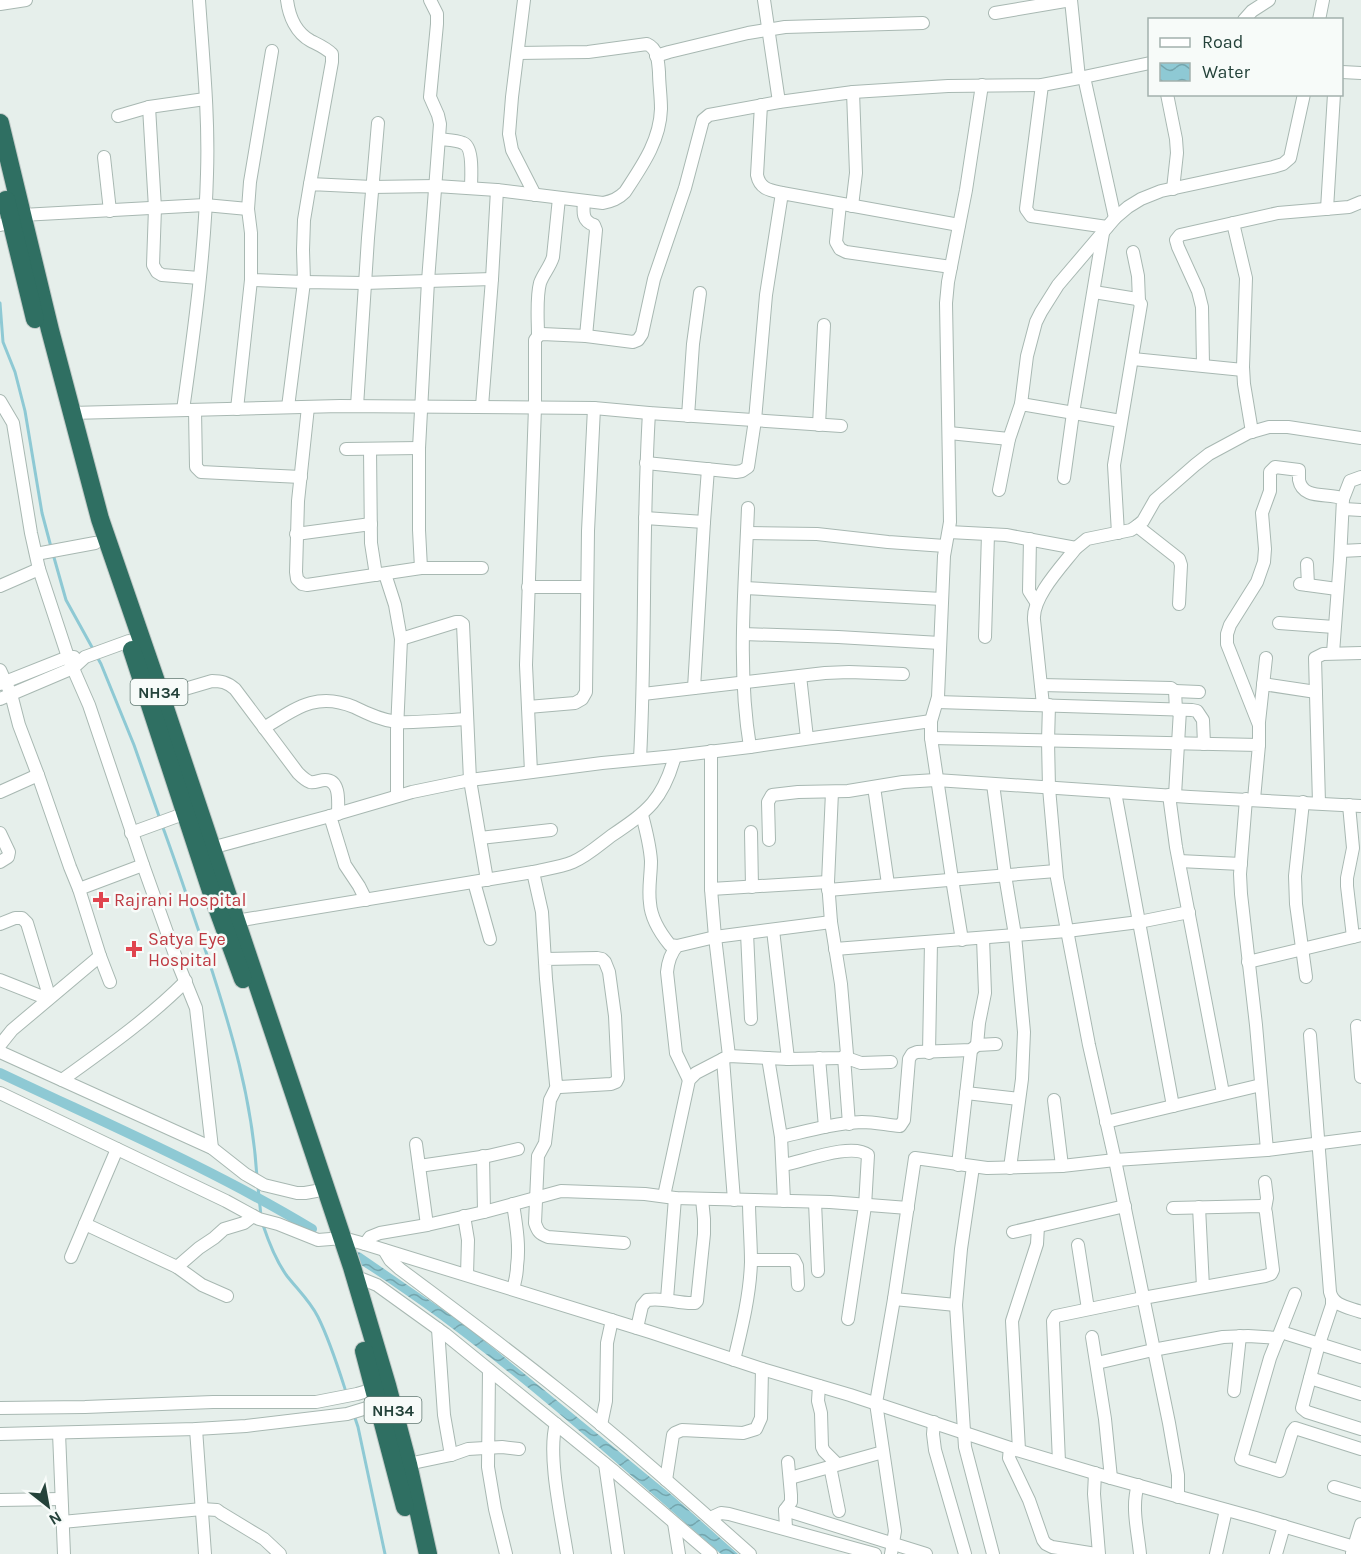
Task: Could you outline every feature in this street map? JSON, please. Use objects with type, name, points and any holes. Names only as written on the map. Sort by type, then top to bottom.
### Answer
[{"type":"highway","name":"NH34","points":[[0,123],[11,221],[71,413],[100,519],[236,921],[344,1258],[375,1397],[416,1554]]},
{"type":"highway","name":"NH34","points":[[0,175],[77,481],[171,818],[211,891],[316,1191],[344,1258]]},
{"type":"highway","name":"NH34","points":[[375,1397],[408,1464],[428,1554]]},
{"type":"street","points":[[0,4],[26,0]]},
{"type":"street","points":[[199,0],[207,173],[189,410],[196,467],[201,472],[301,477]]},
{"type":"street","points":[[286,0],[295,25],[302,34],[332,54],[304,220],[304,282],[288,407]]},
{"type":"street","points":[[422,568],[419,530],[419,448],[428,281],[440,124],[430,97],[437,14],[430,0]]},
{"type":"street","points":[[524,0],[509,134],[512,150],[535,195]]},
{"type":"street","points":[[764,0],[779,102]]},
{"type":"street","points":[[995,13],[1071,0],[1081,77],[1108,225],[1094,292],[1064,478]]},
{"type":"street","points":[[1246,18],[1251,11],[1269,0]]},
{"type":"street","points":[[1319,18],[1323,0]]},
{"type":"street","points":[[656,56],[768,30],[802,26],[922,23]]},
{"type":"street","points":[[310,184],[471,188],[603,203],[620,197],[649,155],[658,129],[661,110],[655,50],[646,44],[588,52],[518,53]]},
{"type":"street","points":[[237,409],[251,280],[251,233],[248,209],[250,182],[272,51]]},
{"type":"street","points":[[538,336],[542,334],[586,336],[633,342],[638,340],[642,334],[654,279],[685,188],[703,120],[709,115],[779,102],[853,93],[948,86],[1042,85],[1148,63]]},
{"type":"street","points":[[1343,72],[1361,73]]},
{"type":"street","points":[[962,940],[936,780],[931,721],[937,702],[945,546],[949,532],[946,303],[982,85]]},
{"type":"street","points":[[1042,85],[1026,209],[1031,216],[1108,225]]},
{"type":"street","points":[[853,93],[856,173],[836,242],[840,249],[846,252],[951,267]]},
{"type":"street","points":[[1167,96],[1178,153],[1173,189]]},
{"type":"street","points":[[999,490],[1009,439],[1021,404],[1027,356],[1036,322],[1058,285],[1108,225],[1141,199],[1161,191],[1287,162],[1290,158],[1304,96]]},
{"type":"street","points":[[1328,209],[1334,96]]},
{"type":"street","points":[[118,116],[149,107],[205,99]]},
{"type":"street","points":[[761,105],[757,175],[764,188],[782,194],[959,225]]},
{"type":"street","points":[[149,107],[155,208],[154,269],[162,275],[199,278]]},
{"type":"street","points":[[357,406],[364,283],[378,123]]},
{"type":"street","points":[[439,139],[467,145],[471,159],[471,188]]},
{"type":"street","points":[[104,158],[110,211]]},
{"type":"street","points":[[482,406],[497,190]]},
{"type":"street","points":[[646,463],[736,471],[748,467],[755,420],[766,295],[782,194]]},
{"type":"street","points":[[531,772],[526,665],[535,407],[535,340],[538,336],[539,288],[541,279],[553,257],[559,198]]},
{"type":"street","points":[[584,201],[585,219],[594,225],[596,230],[586,336]]},
{"type":"street","points":[[1203,365],[1202,308],[1198,291],[1178,247],[1176,240],[1180,235],[1278,213],[1349,207],[1361,202]]},
{"type":"street","points":[[11,221],[155,208],[205,206],[248,209]]},
{"type":"street","points":[[1233,223],[1246,278],[1243,370],[1252,432]]},
{"type":"street","points":[[1118,533],[1114,465],[1141,307],[1140,286],[1132,252]]},
{"type":"street","points":[[251,280],[364,283],[492,279]]},
{"type":"street","points":[[1094,292],[1139,301]]},
{"type":"street","points":[[688,416],[693,344],[700,293]]},
{"type":"street","points":[[819,424],[824,325]]},
{"type":"street","points":[[1133,358],[1243,370]]},
{"type":"street","points":[[0,401],[13,423],[39,569],[196,1008],[212,1148]]},
{"type":"street","points":[[1021,404],[1120,421]]},
{"type":"street","points":[[71,413],[288,407],[482,406],[594,408],[841,426]]},
{"type":"street","points":[[308,407],[296,534],[296,572],[297,579],[302,584],[422,568],[482,568]]},
{"type":"street","points":[[528,706],[575,703],[582,699],[586,692],[588,531],[594,408]]},
{"type":"street","points":[[640,759],[644,694],[645,518],[649,413]]},
{"type":"street","points":[[1178,1497],[1177,1468],[1169,1423],[1125,1206],[1089,1046],[1056,871],[1049,788],[1046,705],[1041,685],[1034,614],[1036,602],[1082,542],[1131,530],[1143,521],[1155,500],[1194,465],[1209,454],[1252,432],[1269,427],[1288,427],[1361,438]]},
{"type":"street","points":[[949,433],[1009,439]]},
{"type":"street","points":[[346,449],[419,448]]},
{"type":"street","points":[[370,449],[374,563],[395,605],[401,639],[397,722],[397,796]]},
{"type":"street","points":[[1259,725],[1227,644],[1227,634],[1230,625],[1257,582],[1264,562],[1262,513],[1270,492],[1270,472],[1275,466],[1297,470],[1299,480],[1306,490],[1315,495],[1340,496],[1343,504]]},
{"type":"street","points":[[694,688],[708,469]]},
{"type":"street","points":[[1333,653],[1343,504],[1350,481],[1361,477]]},
{"type":"street","points":[[1343,504],[1361,510]]},
{"type":"street","points":[[748,508],[743,634],[746,723],[750,747]]},
{"type":"street","points":[[645,518],[704,522]]},
{"type":"street","points":[[296,534],[371,524]]},
{"type":"street","points":[[1137,526],[1179,559],[1179,604]]},
{"type":"street","points":[[949,532],[1006,535],[1076,548]]},
{"type":"street","points":[[747,533],[817,534],[945,546]]},
{"type":"street","points":[[985,637],[988,534]]},
{"type":"street","points":[[1030,539],[1029,591],[1036,602]]},
{"type":"street","points":[[36,555],[95,543]]},
{"type":"street","points":[[1341,551],[1361,550]]},
{"type":"street","points":[[1308,564],[1304,585],[1337,589]]},
{"type":"street","points":[[0,586],[39,569]]},
{"type":"street","points":[[528,587],[587,587]]},
{"type":"street","points":[[745,588],[942,599]]},
{"type":"street","points":[[401,639],[456,622],[463,624],[470,780],[487,880]]},
{"type":"street","points":[[1279,623],[1334,627]]},
{"type":"street","points":[[743,634],[940,643]]},
{"type":"street","points":[[110,982],[38,775],[6,697],[2,679],[71,662],[121,644]]},
{"type":"street","points":[[1319,803],[1316,658],[1319,655],[1333,653],[1361,653]]},
{"type":"street","points":[[1266,658],[1259,745],[1241,864],[1241,894],[1267,1150]]},
{"type":"street","points":[[6,697],[71,662]]},
{"type":"street","points":[[644,694],[849,672],[903,674]]},
{"type":"street","points":[[800,676],[807,738]]},
{"type":"street","points":[[161,696],[212,681],[229,684],[235,688],[303,778],[310,782],[326,780],[333,782],[338,795],[334,815],[345,865],[366,900]]},
{"type":"street","points":[[1263,684],[1316,692]]},
{"type":"street","points":[[1041,685],[1171,688],[1175,691],[1199,692]]},
{"type":"street","points":[[1175,691],[1179,742],[1172,795],[1179,861],[1223,1093]]},
{"type":"street","points":[[264,728],[293,710],[312,702],[330,700],[342,702],[372,717],[397,722],[467,719]]},
{"type":"street","points":[[937,702],[1197,711],[1203,720],[1204,744]]},
{"type":"street","points":[[211,848],[412,792],[470,780],[750,747],[931,721]]},
{"type":"street","points":[[931,738],[1259,745]]},
{"type":"street","points":[[711,751],[711,889],[726,1058],[734,1200]]},
{"type":"street","points":[[236,921],[533,872],[574,861],[642,815],[657,799],[665,786],[675,756]]},
{"type":"street","points":[[0,792],[38,775]]},
{"type":"street","points":[[769,840],[768,802],[772,795],[832,792],[936,780],[1355,806],[1357,852],[1347,878],[1357,936],[1248,962]]},
{"type":"street","points":[[993,784],[1015,935],[1024,1032],[1019,1100],[1010,1168]]},
{"type":"street","points":[[874,787],[888,884]]},
{"type":"street","points":[[832,792],[828,886],[847,1049],[844,1057],[849,1124]]},
{"type":"street","points":[[1115,792],[1173,1106]]},
{"type":"street","points":[[1303,802],[1295,876],[1296,904],[1304,949],[1306,978]]},
{"type":"street","points":[[642,815],[651,861],[651,911],[670,945],[677,946],[715,937],[831,922]]},
{"type":"street","points":[[132,833],[171,818]]},
{"type":"street","points":[[480,838],[551,830]]},
{"type":"street","points":[[0,832],[9,852],[8,857],[0,862]]},
{"type":"street","points":[[751,832],[752,887]]},
{"type":"street","points":[[1179,861],[1241,864]]},
{"type":"street","points":[[79,889],[143,865]]},
{"type":"street","points":[[711,889],[888,884],[1056,871]]},
{"type":"street","points":[[533,872],[542,912],[557,1086],[550,1100],[544,1143],[538,1156],[535,1223],[538,1231],[548,1237],[624,1243]]},
{"type":"street","points":[[474,882],[490,939]]},
{"type":"street","points":[[835,949],[1067,931],[1139,922],[1189,912]]},
{"type":"street","points":[[0,924],[15,918],[22,918],[27,923],[48,999]]},
{"type":"street","points":[[772,930],[788,1059]]},
{"type":"street","points":[[747,933],[751,1019]]},
{"type":"street","points":[[958,1165],[966,1094],[985,993],[983,938]]},
{"type":"street","points":[[929,1053],[932,942]]},
{"type":"street","points":[[667,1299],[670,1197],[688,1080],[676,1053],[667,972],[670,956],[677,946]]},
{"type":"street","points":[[0,1045],[12,1030],[100,956]]},
{"type":"street","points":[[545,959],[602,959],[608,967],[615,1016],[618,1081],[611,1084],[557,1086]]},
{"type":"street","points":[[0,980],[48,999]]},
{"type":"street","points":[[62,1080],[137,1026],[186,981]]},
{"type":"street","points":[[1357,1026],[1361,1077]]},
{"type":"street","points":[[1295,1294],[1270,1358],[1241,1459],[1280,1471],[1302,1408],[1332,1305],[1310,1035]]},
{"type":"street","points":[[781,1137],[825,1127],[868,1122],[902,1125],[909,1059],[912,1054],[996,1044]]},
{"type":"street","points":[[0,1052],[212,1148],[245,1174],[264,1185],[297,1193],[316,1191]]},
{"type":"street","points":[[688,1080],[696,1073],[726,1058],[844,1057],[861,1063],[891,1062]]},
{"type":"street","points":[[768,1058],[781,1137],[784,1201]]},
{"type":"street","points":[[819,1058],[825,1127]]},
{"type":"street","points":[[1106,1122],[1261,1085]]},
{"type":"street","points":[[0,1093],[256,1217],[318,1240],[344,1258],[362,1279],[377,1285],[438,1329],[605,1464],[711,1554]]},
{"type":"street","points":[[966,1094],[1019,1100]]},
{"type":"street","points":[[1054,1100],[1062,1166]]},
{"type":"street","points":[[892,1549],[895,1531],[876,1403],[915,1158],[973,1167],[1062,1166],[1115,1160],[1267,1150],[1361,1138]]},
{"type":"street","points":[[416,1144],[426,1225]]},
{"type":"street","points":[[70,1257],[117,1149]]},
{"type":"street","points":[[419,1166],[518,1149]]},
{"type":"street","points":[[783,1165],[834,1152],[866,1152],[868,1155],[865,1206],[848,1319]]},
{"type":"street","points":[[483,1156],[484,1212]]},
{"type":"street","points":[[973,1167],[961,1249],[956,1305],[964,1448],[993,1554]]},
{"type":"street","points":[[1059,1462],[1054,1318],[1058,1315],[1271,1274],[1273,1267],[1265,1209],[1267,1198],[1265,1182]]},
{"type":"street","points":[[344,1258],[365,1244],[370,1237],[380,1233],[484,1212],[561,1191],[908,1208]]},
{"type":"street","points":[[637,1328],[642,1306],[650,1299],[667,1299],[687,1304],[698,1300],[705,1219],[702,1199]]},
{"type":"street","points":[[734,1359],[744,1317],[751,1260],[748,1201]]},
{"type":"street","points":[[815,1202],[818,1271]]},
{"type":"street","points":[[513,1204],[518,1242],[518,1266],[513,1289]]},
{"type":"street","points":[[1173,1208],[1257,1205],[1265,1209]]},
{"type":"street","points":[[1013,1232],[1125,1206]]},
{"type":"street","points":[[1199,1207],[1203,1287]]},
{"type":"street","points":[[464,1216],[468,1240],[467,1275]]},
{"type":"street","points":[[177,1267],[224,1229],[256,1217]]},
{"type":"street","points":[[85,1224],[177,1267],[202,1285],[226,1296]]},
{"type":"street","points":[[1038,1226],[1037,1244],[1012,1321],[1014,1449],[1009,1458],[1029,1500],[1043,1540],[1052,1548],[1098,1554],[1095,1473]]},
{"type":"street","points":[[365,1244],[876,1403],[1014,1449],[1284,1526],[1356,1550],[1361,1524]]},
{"type":"street","points":[[1078,1245],[1088,1309]]},
{"type":"street","points":[[384,1250],[390,1260],[400,1269],[601,1425],[750,1554]]},
{"type":"street","points":[[751,1260],[794,1260],[797,1266],[798,1285]]},
{"type":"street","points":[[1332,1298],[1336,1303],[1361,1312]]},
{"type":"street","points":[[894,1299],[956,1305]]},
{"type":"street","points":[[601,1425],[606,1401],[607,1343],[612,1320]]},
{"type":"street","points":[[438,1329],[444,1415],[451,1455]]},
{"type":"street","points":[[1097,1363],[1208,1339],[1279,1335],[1361,1357]]},
{"type":"street","points":[[1234,1391],[1240,1336]]},
{"type":"street","points":[[1092,1337],[1112,1478]]},
{"type":"street","points":[[666,1480],[675,1433],[682,1430],[743,1433],[756,1429],[761,1418],[762,1369]]},
{"type":"street","points":[[489,1370],[490,1478],[506,1554]]},
{"type":"street","points":[[1310,1378],[1361,1394]]},
{"type":"street","points":[[819,1386],[822,1447],[834,1465],[839,1511]]},
{"type":"street","points":[[0,1408],[213,1402],[316,1402],[375,1397]]},
{"type":"street","points":[[0,1434],[246,1426],[347,1414],[375,1397]]},
{"type":"street","points":[[1302,1408],[1306,1412],[1361,1429]]},
{"type":"street","points":[[934,1422],[935,1450],[964,1554]]},
{"type":"street","points":[[556,1424],[554,1465],[567,1554]]},
{"type":"street","points":[[1293,1429],[1297,1428],[1361,1449]]},
{"type":"street","points":[[196,1429],[205,1554]]},
{"type":"street","points":[[58,1432],[64,1554]]},
{"type":"street","points":[[408,1464],[468,1449],[519,1449]]},
{"type":"street","points":[[790,1478],[883,1452]]},
{"type":"street","points":[[786,1520],[791,1498],[788,1462]]},
{"type":"street","points":[[605,1464],[618,1554]]},
{"type":"street","points":[[1138,1485],[1135,1504],[1140,1554]]},
{"type":"street","points":[[1334,1487],[1361,1495]]},
{"type":"street","points":[[0,1500],[61,1499]]},
{"type":"street","points":[[62,1522],[202,1509],[217,1510],[264,1539],[280,1554]]},
{"type":"street","points":[[1216,1554],[1226,1510]]},
{"type":"street","points":[[710,1518],[721,1513],[842,1528],[892,1549],[926,1554]]},
{"type":"street","points":[[786,1520],[845,1550],[875,1554]]},
{"type":"street","points":[[674,1522],[679,1554]]},
{"type":"street","points":[[1276,1554],[1284,1526]]},
{"type":"street","points":[[842,1528],[845,1550]]},
{"type":"water","points":[[353,1250],[361,1253],[464,1324],[673,1496],[738,1554],[721,1554],[498,1364],[452,1328],[355,1261]]},
{"type":"waterway","points":[[0,303],[3,342],[15,372],[25,411],[42,513],[51,547]]},
{"type":"waterway","points":[[53,554],[66,600],[93,649]]},
{"type":"waterway","points":[[96,655],[134,745],[160,819]]},
{"type":"waterway","points":[[162,825],[207,955],[232,1037],[250,1119],[257,1177]]},
{"type":"waterway","points":[[0,1073],[197,1166],[312,1229]]},
{"type":"waterway","points":[[258,1187],[261,1216]]},
{"type":"waterway","points":[[263,1225],[279,1264],[318,1317],[346,1392]]},
{"type":"waterway","points":[[354,1415],[385,1554]]},
{"type":"place","name":"Rajrani Hospital","points":[[101,900]]},
{"type":"place","name":"Satya Eye Hospital","points":[[134,949]]}]
